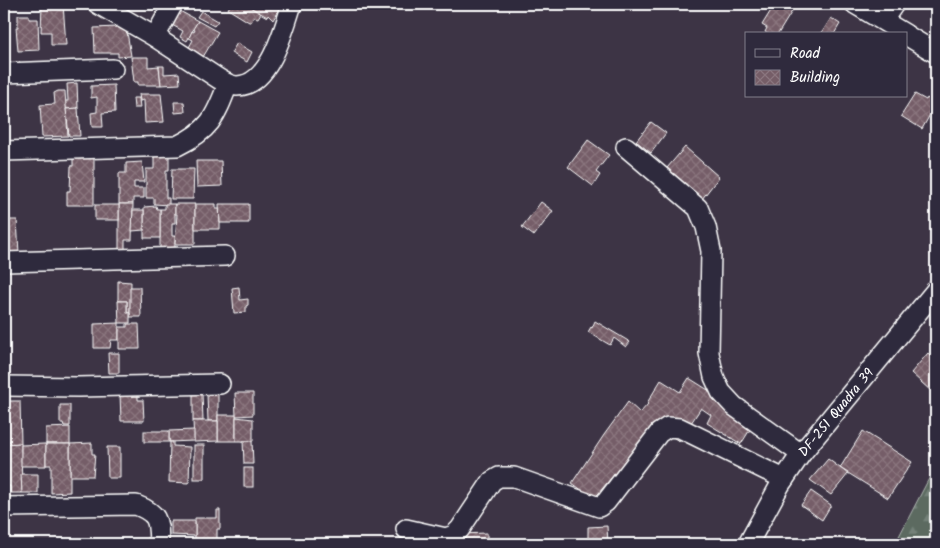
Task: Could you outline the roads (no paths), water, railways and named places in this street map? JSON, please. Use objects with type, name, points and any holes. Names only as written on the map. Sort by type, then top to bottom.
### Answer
[{"type":"street","points":[[98,4],[155,37],[228,84],[238,86],[248,83],[265,70],[280,42],[292,4]]},
{"type":"street","points":[[155,37],[173,4]]},
{"type":"street","points":[[855,4],[902,32]]},
{"type":"street","points":[[883,20],[894,4]]},
{"type":"street","points":[[908,36],[936,53]]},
{"type":"street","points":[[4,74],[113,69]]},
{"type":"street","points":[[4,151],[177,146],[196,137],[209,124],[220,106],[228,84]]},
{"type":"street","points":[[626,147],[698,208],[706,227],[711,250],[709,353],[714,377],[721,392],[734,406],[800,454]]},
{"type":"street","points":[[4,262],[225,256]]},
{"type":"street","name":"DF-251 Quadra 39","points":[[748,544],[800,454],[936,290]]},
{"type":"street","points":[[4,386],[78,387],[220,384]]},
{"type":"street","points":[[406,529],[446,538],[454,535],[460,529],[492,480],[499,476],[514,477],[599,507],[606,502],[659,433],[668,427],[680,428],[784,479]]},
{"type":"street","points":[[4,507],[136,505],[149,510],[155,516],[158,525],[159,544]]}]
